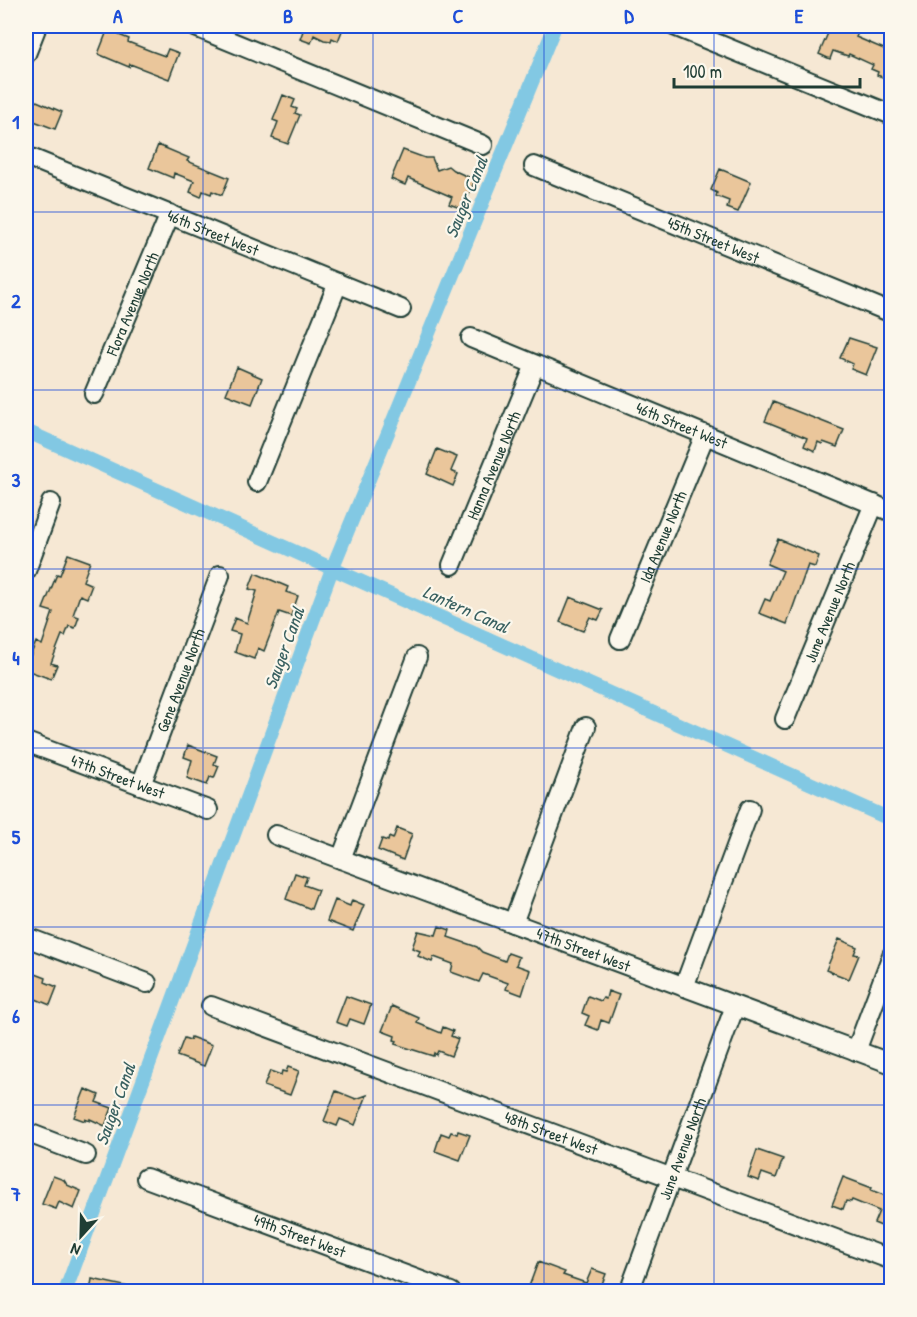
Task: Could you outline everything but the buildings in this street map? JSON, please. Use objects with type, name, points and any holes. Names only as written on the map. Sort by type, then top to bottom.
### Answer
[{"type":"street","points":[[26,54],[38,26]]},
{"type":"street","points":[[193,26],[483,145]]},
{"type":"street","points":[[674,26],[891,115]]},
{"type":"street","name":"46th Street West","points":[[26,156],[401,309]]},
{"type":"street","name":"45th Street West","points":[[534,166],[891,313]]},
{"type":"street","name":"Flora Avenue North","points":[[94,394],[170,214]]},
{"type":"street","points":[[257,482],[338,283]]},
{"type":"street","name":"46th Street West","points":[[471,338],[891,512]]},
{"type":"street","name":"Hanna Avenue North","points":[[452,565],[535,365]]},
{"type":"street","name":"Ida Avenue North","points":[[620,639],[705,435]]},
{"type":"street","points":[[26,571],[51,503]]},
{"type":"street","name":"June Avenue North","points":[[785,719],[873,504]]},
{"type":"street","name":"Gene Avenue North","points":[[141,785],[220,575]]},
{"type":"street","points":[[341,859],[417,657]]},
{"type":"street","points":[[513,923],[586,726]]},
{"type":"street","name":"47th Street West","points":[[26,742],[208,810]]},
{"type":"street","points":[[684,987],[750,809]]},
{"type":"street","name":"47th Street West","points":[[276,835],[891,1064]]},
{"type":"street","points":[[26,937],[147,983]]},
{"type":"street","points":[[856,1051],[891,955]]},
{"type":"street","name":"48th Street West","points":[[211,1006],[891,1260]]},
{"type":"street","name":"June Avenue North","points":[[629,1292],[735,1006]]},
{"type":"street","points":[[26,1132],[86,1155]]},
{"type":"street","name":"49th Street West","points":[[146,1178],[451,1292]]},
{"type":"waterway","name":"Sauger Canal","points":[[65,1292],[332,569],[555,26]]},
{"type":"waterway","name":"Lantern Canal","points":[[26,431],[892,820]]}]
